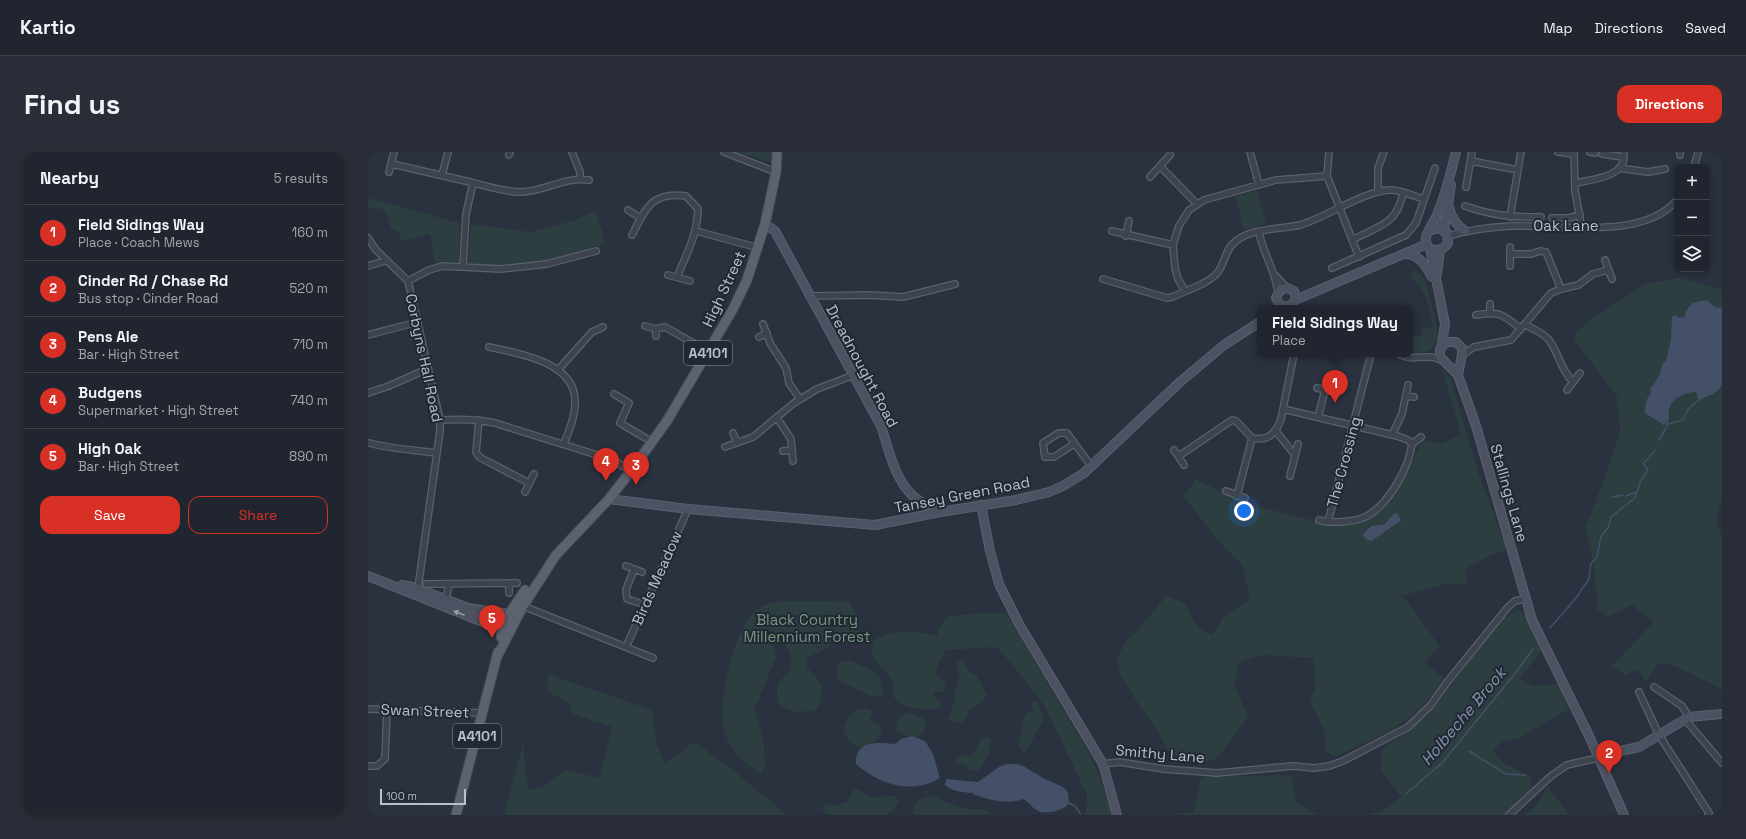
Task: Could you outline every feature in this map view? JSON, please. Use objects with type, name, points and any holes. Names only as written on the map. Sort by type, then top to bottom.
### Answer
[{"type":"main road","name":"High Street","points":[[507,626],[556,555],[609,499],[631,471],[667,421],[709,352],[747,280],[759,248],[766,224],[776,172],[777,156]]},
{"type":"main road","name":"High Street","points":[[456,815],[497,657],[507,626],[541,566],[556,555]]},
{"type":"street","points":[[389,172],[394,152]]},
{"type":"street","points":[[442,175],[448,152]]},
{"type":"street","points":[[572,152],[580,172],[580,179]]},
{"type":"street","points":[[724,152],[776,172]]},
{"type":"street","points":[[1250,152],[1259,184]]},
{"type":"street","points":[[1329,152],[1327,176],[1359,257]]},
{"type":"street","points":[[1378,192],[1378,168],[1384,152]]},
{"type":"street","points":[[1436,283],[1440,250],[1448,243],[1446,233],[1448,202],[1455,152]]},
{"type":"street","points":[[1466,187],[1472,152]]},
{"type":"street","points":[[1510,217],[1521,152]]},
{"type":"street","points":[[1558,152],[1574,153],[1575,183],[1582,229]]},
{"type":"street","points":[[1695,164],[1698,152]]},
{"type":"street","points":[[1575,183],[1616,171],[1622,164],[1624,154],[1602,154]]},
{"type":"street","points":[[1150,178],[1170,155]]},
{"type":"street","points":[[1471,161],[1518,170]]},
{"type":"street","points":[[1454,162],[1437,215],[1426,237],[1445,324],[1462,348],[1462,357]]},
{"type":"street","points":[[392,164],[442,175],[492,189],[519,192],[539,190],[560,182],[580,179],[590,180]]},
{"type":"street","points":[[1160,166],[1197,204]]},
{"type":"street","points":[[1332,268],[1359,257],[1406,234],[1416,222],[1435,168]]},
{"type":"street","points":[[1619,168],[1648,172],[1665,169]]},
{"type":"street","points":[[1185,291],[1178,279],[1175,268],[1173,245],[1179,226],[1189,210],[1197,204],[1259,184],[1276,180],[1327,176]]},
{"type":"street","points":[[463,267],[466,214],[473,183]]},
{"type":"street","points":[[1103,279],[1167,298],[1212,278],[1219,271],[1224,257],[1235,241],[1274,228],[1300,225],[1378,192],[1389,190],[1403,192],[1424,199]]},
{"type":"street","points":[[1352,240],[1389,221],[1395,216],[1401,205],[1403,192]]},
{"type":"street","points":[[632,235],[640,218],[651,202],[660,197],[674,194],[686,196],[698,209],[696,231],[676,277]]},
{"type":"street","points":[[1448,202],[1451,217],[1459,227],[1465,231]]},
{"type":"street","name":"Oak Lane","points":[[1446,233],[1512,226],[1582,229],[1631,224],[1654,217],[1674,202]]},
{"type":"street","points":[[1465,206],[1487,214],[1510,217],[1541,217]]},
{"type":"street","points":[[628,210],[640,218]]},
{"type":"street","points":[[1552,218],[1568,218],[1580,215]]},
{"type":"street","points":[[1126,236],[1129,221]]},
{"type":"street","name":"Dreadnought Road","points":[[766,224],[775,232],[881,426],[889,454],[900,479],[914,496],[940,512]]},
{"type":"street","points":[[1429,231],[1435,228],[1446,233]]},
{"type":"street","points":[[696,231],[759,248]]},
{"type":"street","points":[[1112,231],[1126,236],[1173,245]]},
{"type":"street","points":[[1259,232],[1261,244],[1275,275],[1277,296],[1280,305]]},
{"type":"street","name":"Corbyns Hall Road","points":[[368,238],[385,261],[408,281],[427,369],[440,420],[437,453],[414,591]]},
{"type":"street","points":[[1273,305],[1277,296],[1284,288],[1292,293],[1311,292],[1428,246],[1437,251],[1440,250]]},
{"type":"street","points":[[1510,247],[1510,266]]},
{"type":"street","points":[[408,281],[429,270],[443,266],[508,268],[547,264],[596,251]]},
{"type":"street","points":[[1510,254],[1531,254],[1540,251],[1546,252],[1561,288]]},
{"type":"street","points":[[1406,254],[1413,255],[1419,259],[1436,283]]},
{"type":"street","points":[[1605,260],[1612,279]]},
{"type":"street","points":[[368,266],[385,261]]},
{"type":"street","points":[[1431,357],[1446,342],[1474,347],[1511,340],[1551,293],[1561,288],[1578,285],[1593,274],[1608,270]]},
{"type":"street","points":[[668,275],[690,281]]},
{"type":"street","points":[[1275,275],[1292,293],[1293,304],[1291,305]]},
{"type":"street","points":[[809,296],[870,295],[903,297],[955,284]]},
{"type":"street","points":[[1490,304],[1490,313]]},
{"type":"street","points":[[1476,315],[1490,313],[1506,316],[1523,327],[1540,332],[1549,340],[1565,375],[1573,382]]},
{"type":"street","points":[[368,335],[418,322]]},
{"type":"street","points":[[763,324],[770,343],[784,363],[789,383],[800,399]]},
{"type":"street","name":"Tansey Green Road","points":[[609,499],[688,508],[875,525],[940,512],[1016,500],[1049,492],[1063,486],[1084,472],[1180,382],[1224,345],[1257,324]]},
{"type":"street","points":[[1444,362],[1440,357],[1445,324]]},
{"type":"street","points":[[645,326],[656,329],[664,327],[709,352]]},
{"type":"street","points":[[558,370],[592,332],[602,327]]},
{"type":"street","points":[[656,329],[656,336]]},
{"type":"street","points":[[759,337],[767,333]]},
{"type":"street","points":[[490,347],[519,353],[546,363],[558,370],[568,380],[574,390],[576,399],[575,410],[564,444]]},
{"type":"street","points":[[1404,357],[1414,359],[1431,357],[1444,362],[1454,363],[1474,347]]},
{"type":"street","points":[[1179,456],[1232,420],[1236,421],[1252,438],[1264,439],[1275,430],[1282,419],[1293,357]]},
{"type":"street","name":"The Crossing","points":[[1328,522],[1370,357]]},
{"type":"street","name":"Stallings Lane","points":[[1458,375],[1462,357]]},
{"type":"street","name":"Stallings Lane","points":[[1444,362],[1458,375],[1476,426],[1532,620],[1590,738],[1597,757],[1624,815]]},
{"type":"street","points":[[368,393],[389,386],[427,369]]},
{"type":"street","points":[[1567,390],[1580,373]]},
{"type":"street","points":[[726,448],[753,437],[800,399],[817,389],[854,375]]},
{"type":"street","points":[[1392,435],[1400,418],[1408,385]]},
{"type":"street","points":[[1317,388],[1328,391],[1318,417]]},
{"type":"street","points":[[614,394],[629,403],[620,423],[652,442]]},
{"type":"street","points":[[1406,396],[1414,397]]},
{"type":"street","points":[[1284,409],[1392,435],[1408,440],[1412,444]]},
{"type":"street","points":[[440,420],[462,418],[479,420],[564,444],[613,460],[631,471]]},
{"type":"street","points":[[777,418],[791,439],[793,462]]},
{"type":"street","points":[[479,420],[476,452],[479,457],[529,483]]},
{"type":"street","points":[[1275,430],[1295,455]]},
{"type":"street","points":[[733,432],[738,443]]},
{"type":"street","points":[[1074,444],[1054,458],[1045,457],[1043,443],[1059,433],[1067,433],[1091,466]]},
{"type":"street","points":[[1319,520],[1337,523],[1366,516],[1377,508],[1389,496],[1409,462],[1412,444],[1421,437]]},
{"type":"street","points":[[1237,496],[1252,438]]},
{"type":"street","points":[[369,443],[391,449],[407,449],[437,453]]},
{"type":"street","points":[[1290,476],[1298,444]]},
{"type":"street","points":[[784,451],[792,450]]},
{"type":"street","points":[[1174,450],[1184,464]]},
{"type":"street","points":[[525,492],[534,474]]},
{"type":"street","points":[[1226,491],[1245,498]]},
{"type":"street","name":"Smithy Lane","points":[[981,505],[998,584],[1019,624],[1103,764],[1119,762],[1164,769],[1217,773],[1294,766],[1314,768],[1329,766],[1343,761],[1408,727],[1430,706],[1448,681],[1508,607],[1515,601],[1525,599]]},
{"type":"street","name":"Birds Meadow","points":[[626,647],[688,508]]},
{"type":"street","points":[[626,566],[642,572]]},
{"type":"street","points":[[634,569],[626,590],[627,598],[646,605]]},
{"type":"street","points":[[368,576],[414,591],[507,626]]},
{"type":"street","points":[[509,583],[509,594]]},
{"type":"street","points":[[426,584],[517,583]]},
{"type":"street","points":[[445,603],[449,584]]},
{"type":"street","points":[[445,603],[468,608],[507,626]]},
{"type":"street","points":[[522,606],[653,658]]},
{"type":"street","points":[[1654,687],[1682,706],[1688,718],[1689,724],[1722,763]]},
{"type":"street","points":[[1639,692],[1659,735],[1709,812],[1708,815]]},
{"type":"street","name":"Swan Street","points":[[368,709],[482,713]]},
{"type":"street","points":[[368,766],[377,766],[385,759],[387,710]]},
{"type":"street","points":[[1509,815],[1551,776],[1567,765],[1639,747],[1688,718],[1722,714]]},
{"type":"street","points":[[1103,764],[1117,815]]},
{"type":"green space","points":[[735,152],[771,152],[770,162]]},
{"type":"green space","points":[[1256,189],[1266,224],[1244,230],[1236,196],[1254,192]]},
{"type":"green space","points":[[368,198],[460,223],[459,261],[435,265],[430,234],[402,241],[399,233],[395,229],[392,231],[385,210],[377,208],[368,209]]},
{"type":"green space","points":[[595,210],[606,244],[546,261],[502,266],[468,263],[471,224],[530,232],[576,220]]},
{"type":"green space","points":[[1415,269],[1426,282],[1438,335],[1438,339],[1434,347],[1427,351],[1418,353],[1413,353],[1413,337],[1423,336],[1422,329],[1433,326],[1424,293],[1416,282],[1410,277]]},
{"type":"green space","points":[[1680,278],[1722,290],[1722,498],[1716,520],[1722,536],[1722,689],[1675,666],[1659,663],[1646,682],[1638,669],[1626,675],[1611,667],[1654,622],[1632,605],[1608,617],[1597,609],[1594,567],[1585,526],[1593,510],[1620,432],[1617,397],[1575,341],[1575,333],[1594,317],[1645,284]]},
{"type":"green space","points":[[1441,366],[1451,379],[1479,475],[1507,550],[1490,555],[1465,569],[1468,585],[1446,584],[1400,596],[1404,597],[1440,647],[1424,663],[1446,679],[1422,707],[1396,728],[1335,757],[1326,752],[1324,729],[1310,701],[1315,689],[1314,658],[1262,655],[1238,663],[1235,685],[1248,717],[1217,758],[1207,762],[1170,755],[1155,726],[1137,702],[1120,674],[1117,657],[1127,640],[1166,596],[1185,603],[1199,629],[1212,635],[1223,617],[1250,599],[1243,566],[1222,545],[1183,496],[1194,483],[1194,478],[1249,504],[1259,507],[1326,523],[1352,524],[1377,514],[1388,504],[1403,481],[1423,440],[1441,444],[1461,434]],"holes":[[[1401,521],[1384,533],[1365,539],[1363,534],[1371,526]]]},
{"type":"green space","name":"Black Country Millennium Forest","points":[[787,601],[851,602],[859,625],[858,635],[848,639],[838,635],[832,638],[829,647],[807,658],[807,668],[816,677],[821,686],[822,691],[820,703],[817,709],[796,712],[788,710],[778,704],[778,685],[780,680],[789,671],[791,665],[790,654],[784,643],[772,630],[766,632],[766,639],[774,648],[776,657],[755,708],[764,743],[765,767],[761,774],[738,756],[724,731],[723,703],[730,665],[736,646],[742,629],[750,616],[759,608],[772,603]]},
{"type":"green space","points":[[1517,609],[1525,613],[1542,650],[1520,678],[1533,686],[1559,684],[1569,709],[1519,738],[1501,742],[1493,751],[1503,763],[1530,777],[1532,786],[1519,803],[1504,815],[1370,815],[1387,808],[1401,796],[1380,769],[1382,749],[1427,717],[1496,625]]},
{"type":"green space","points":[[983,613],[1006,613],[1093,760],[1113,815],[1083,815],[1086,811],[1087,795],[1045,707],[1014,666],[996,647],[945,650],[935,672],[945,682],[946,690],[941,692],[933,692],[935,698],[943,704],[939,709],[920,709],[908,707],[897,701],[893,696],[894,687],[892,680],[874,658],[872,650],[873,641],[889,634],[904,631],[920,632],[937,636],[938,629],[949,616]]},
{"type":"green space","points":[[962,659],[970,672],[976,675],[987,694],[983,701],[970,710],[962,723],[947,720],[955,700],[955,691],[959,682],[957,663]]},
{"type":"green space","name":"Black Country Millennium Forest","points":[[849,660],[878,675],[881,681],[883,698],[872,696],[837,680],[836,671],[839,663]]},
{"type":"green space","points":[[548,674],[652,710],[657,746],[665,763],[694,742],[728,766],[787,815],[504,815],[523,744],[528,790],[541,788],[566,770],[600,778],[612,727],[573,714],[570,704],[547,691]]},
{"type":"green space","points":[[1031,700],[1037,702],[1044,719],[1024,755],[1019,746],[1022,724],[1027,711],[1034,713]]},
{"type":"green space","points":[[856,709],[867,709],[874,712],[869,717],[873,722],[881,725],[879,738],[873,743],[860,748],[848,739],[844,730],[846,721]]},
{"type":"green space","points":[[908,713],[927,721],[923,733],[917,738],[903,735],[896,731],[897,723],[900,717]]},
{"type":"green space","points":[[983,737],[990,738],[990,747],[987,758],[979,770],[970,770],[965,765],[957,764],[956,759],[961,755],[970,757]]},
{"type":"green space","points":[[1292,775],[1295,801],[1317,815],[1166,815],[1194,812],[1201,777]]},
{"type":"green space","points":[[1547,786],[1570,815],[1521,815],[1530,811],[1534,807],[1540,800]]},
{"type":"green space","points":[[853,790],[860,790],[869,797],[895,796],[899,800],[897,806],[888,815],[827,815],[822,809],[824,804],[837,805],[847,802]]},
{"type":"green space","points":[[930,796],[960,807],[989,812],[990,815],[914,815],[913,807],[915,804],[919,800]]},
{"type":"water","points":[[1707,300],[1717,308],[1722,307],[1722,385],[1714,394],[1699,401],[1696,392],[1680,396],[1672,403],[1670,407],[1669,419],[1664,425],[1645,413],[1645,407],[1651,393],[1650,389],[1655,383],[1663,363],[1666,361],[1671,340],[1672,317],[1675,315],[1679,318],[1685,317],[1686,311],[1692,303]]},
{"type":"water","points":[[1394,513],[1398,514],[1401,521],[1371,541],[1365,539],[1363,534],[1371,526],[1385,524]]},
{"type":"water","points":[[912,736],[925,741],[933,754],[940,778],[918,786],[907,787],[886,782],[865,771],[856,764],[859,750],[868,744],[895,744],[901,739]]},
{"type":"water","points":[[1007,764],[1017,764],[1025,767],[1043,778],[1063,787],[1068,792],[1069,803],[1060,810],[1041,812],[1036,810],[1023,799],[1011,802],[993,800],[975,795],[973,793],[954,790],[945,785],[946,779],[978,782],[999,767]]},
{"type":"waterway","points":[[1668,424],[1683,420],[1688,409],[1699,400]]},
{"type":"waterway","name":"Holbeche Brook","points":[[1659,440],[1668,421]]},
{"type":"waterway","name":"Holbeche Brook","points":[[1550,628],[1576,598],[1589,579],[1591,563],[1597,557],[1601,536],[1608,528],[1611,517],[1635,498],[1641,480],[1648,470],[1643,463],[1655,450]]},
{"type":"waterway","points":[[1626,496],[1637,492]]},
{"type":"waterway","points":[[1612,497],[1623,495]]},
{"type":"waterway","name":"Holbeche Brook","points":[[1407,793],[1442,763],[1517,671],[1533,649]]},
{"type":"waterway","points":[[1469,751],[1506,774],[1526,775]]},
{"type":"waterway","points":[[1069,803],[1075,806],[1081,815]]},
{"type":"place","name":"Field Sidings Way","points":[[1335,403]]},
{"type":"place","name":"Budgens","points":[[606,481]]},
{"type":"place","name":"Pens Ale","points":[[636,485]]},
{"type":"place","name":"High Oak","points":[[492,638]]},
{"type":"place","name":"Cinder Rd / Chase Rd","points":[[1609,773]]}]
